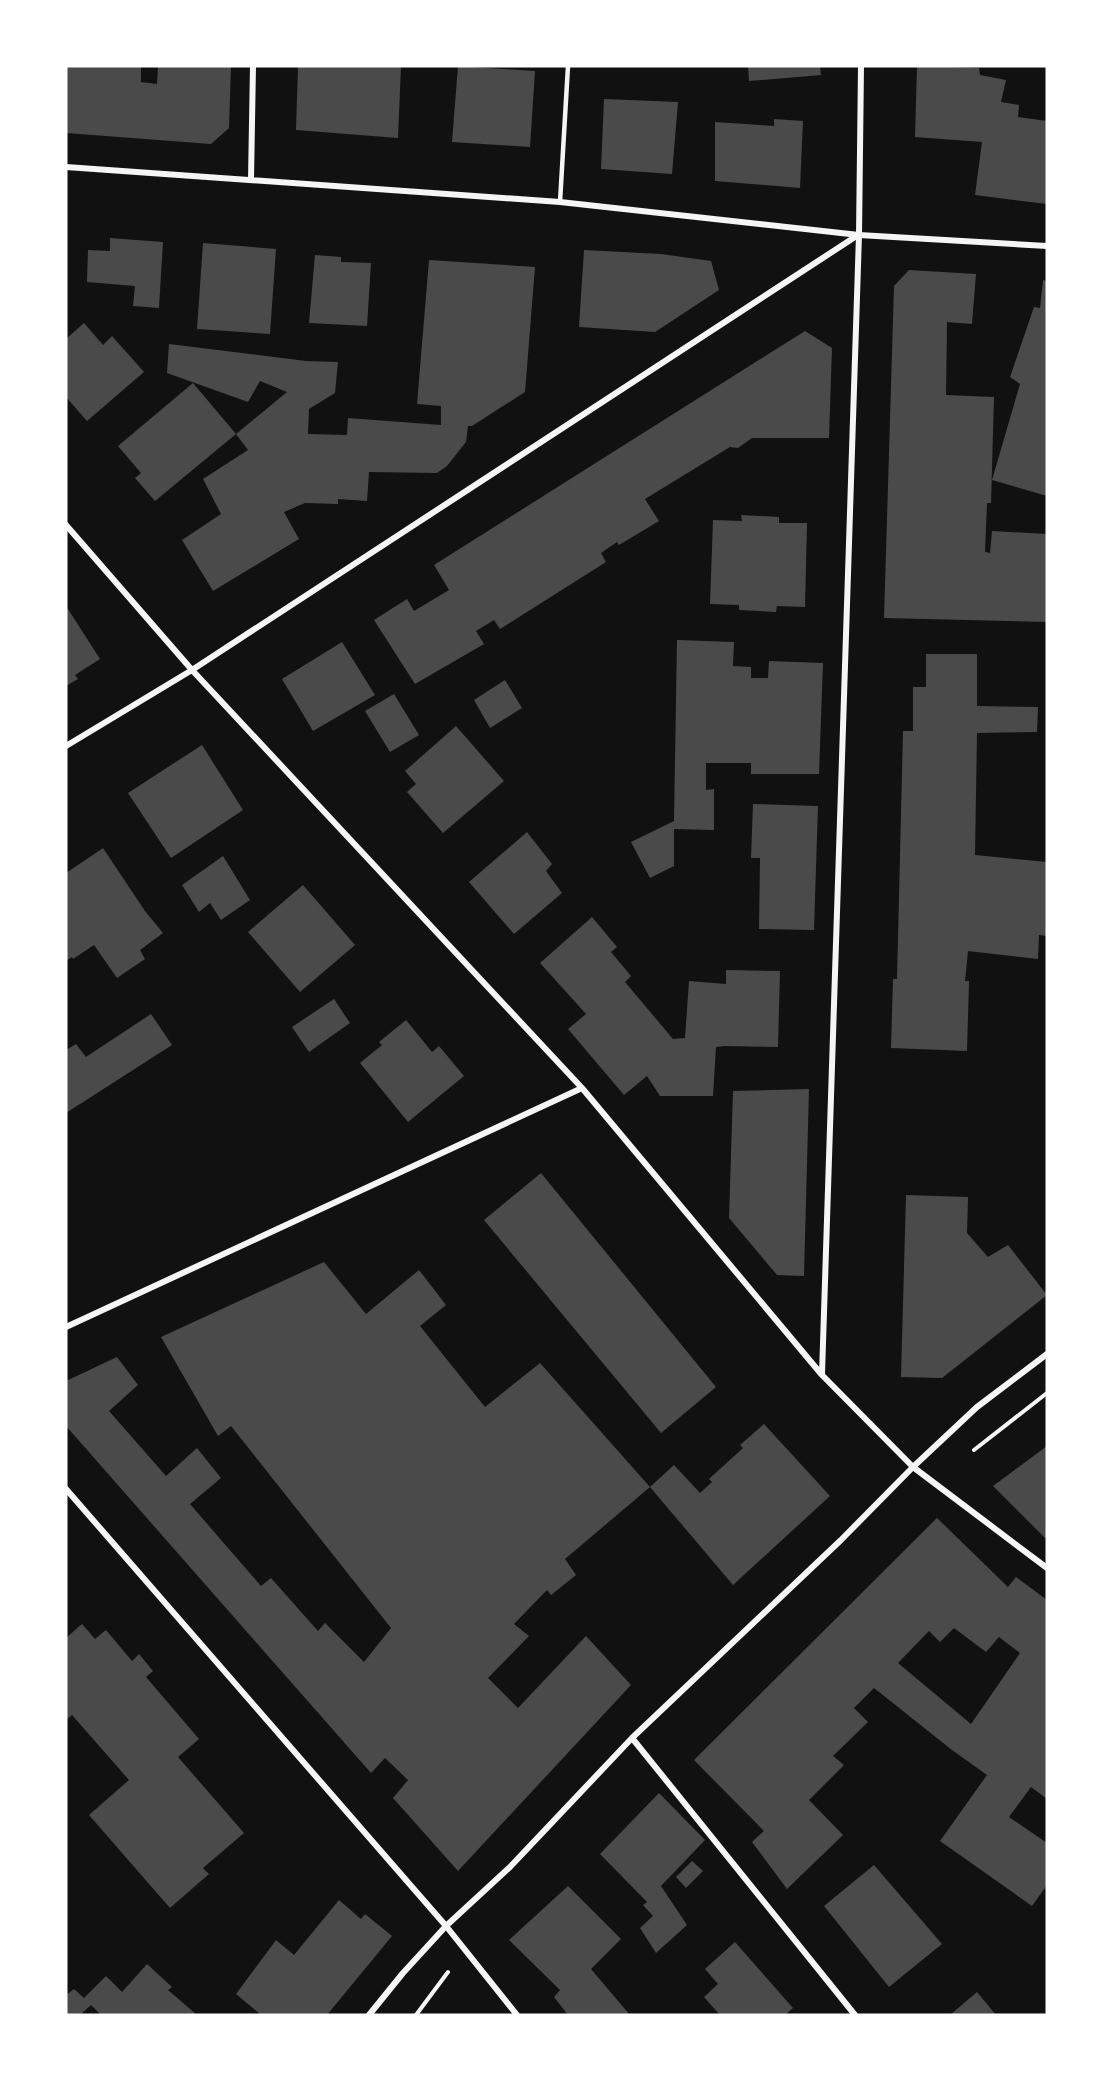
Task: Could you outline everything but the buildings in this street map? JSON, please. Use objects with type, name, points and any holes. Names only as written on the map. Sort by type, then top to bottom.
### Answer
[{"type":"street","points":[[251,179],[254,66]]},
{"type":"street","points":[[822,1375],[859,235],[861,66]]},
{"type":"street","points":[[66,167],[560,202],[859,235],[1047,246]]},
{"type":"street","points":[[66,746],[192,670],[859,235]]},
{"type":"street","points":[[66,525],[192,670],[582,1088],[822,1375],[913,1467],[1047,1568]]},
{"type":"street","points":[[66,1327],[582,1088]]},
{"type":"street","points":[[369,2015],[446,1926],[510,1867],[632,1738],[841,1540],[913,1467],[977,1407],[1047,1354]]},
{"type":"street","points":[[66,1489],[446,1926],[517,2015]]},
{"type":"street","points":[[632,1738],[855,2015]]},
{"type":"lane","points":[[560,202],[568,66]]},
{"type":"path","points":[[933,1481],[1047,1394]]}]
